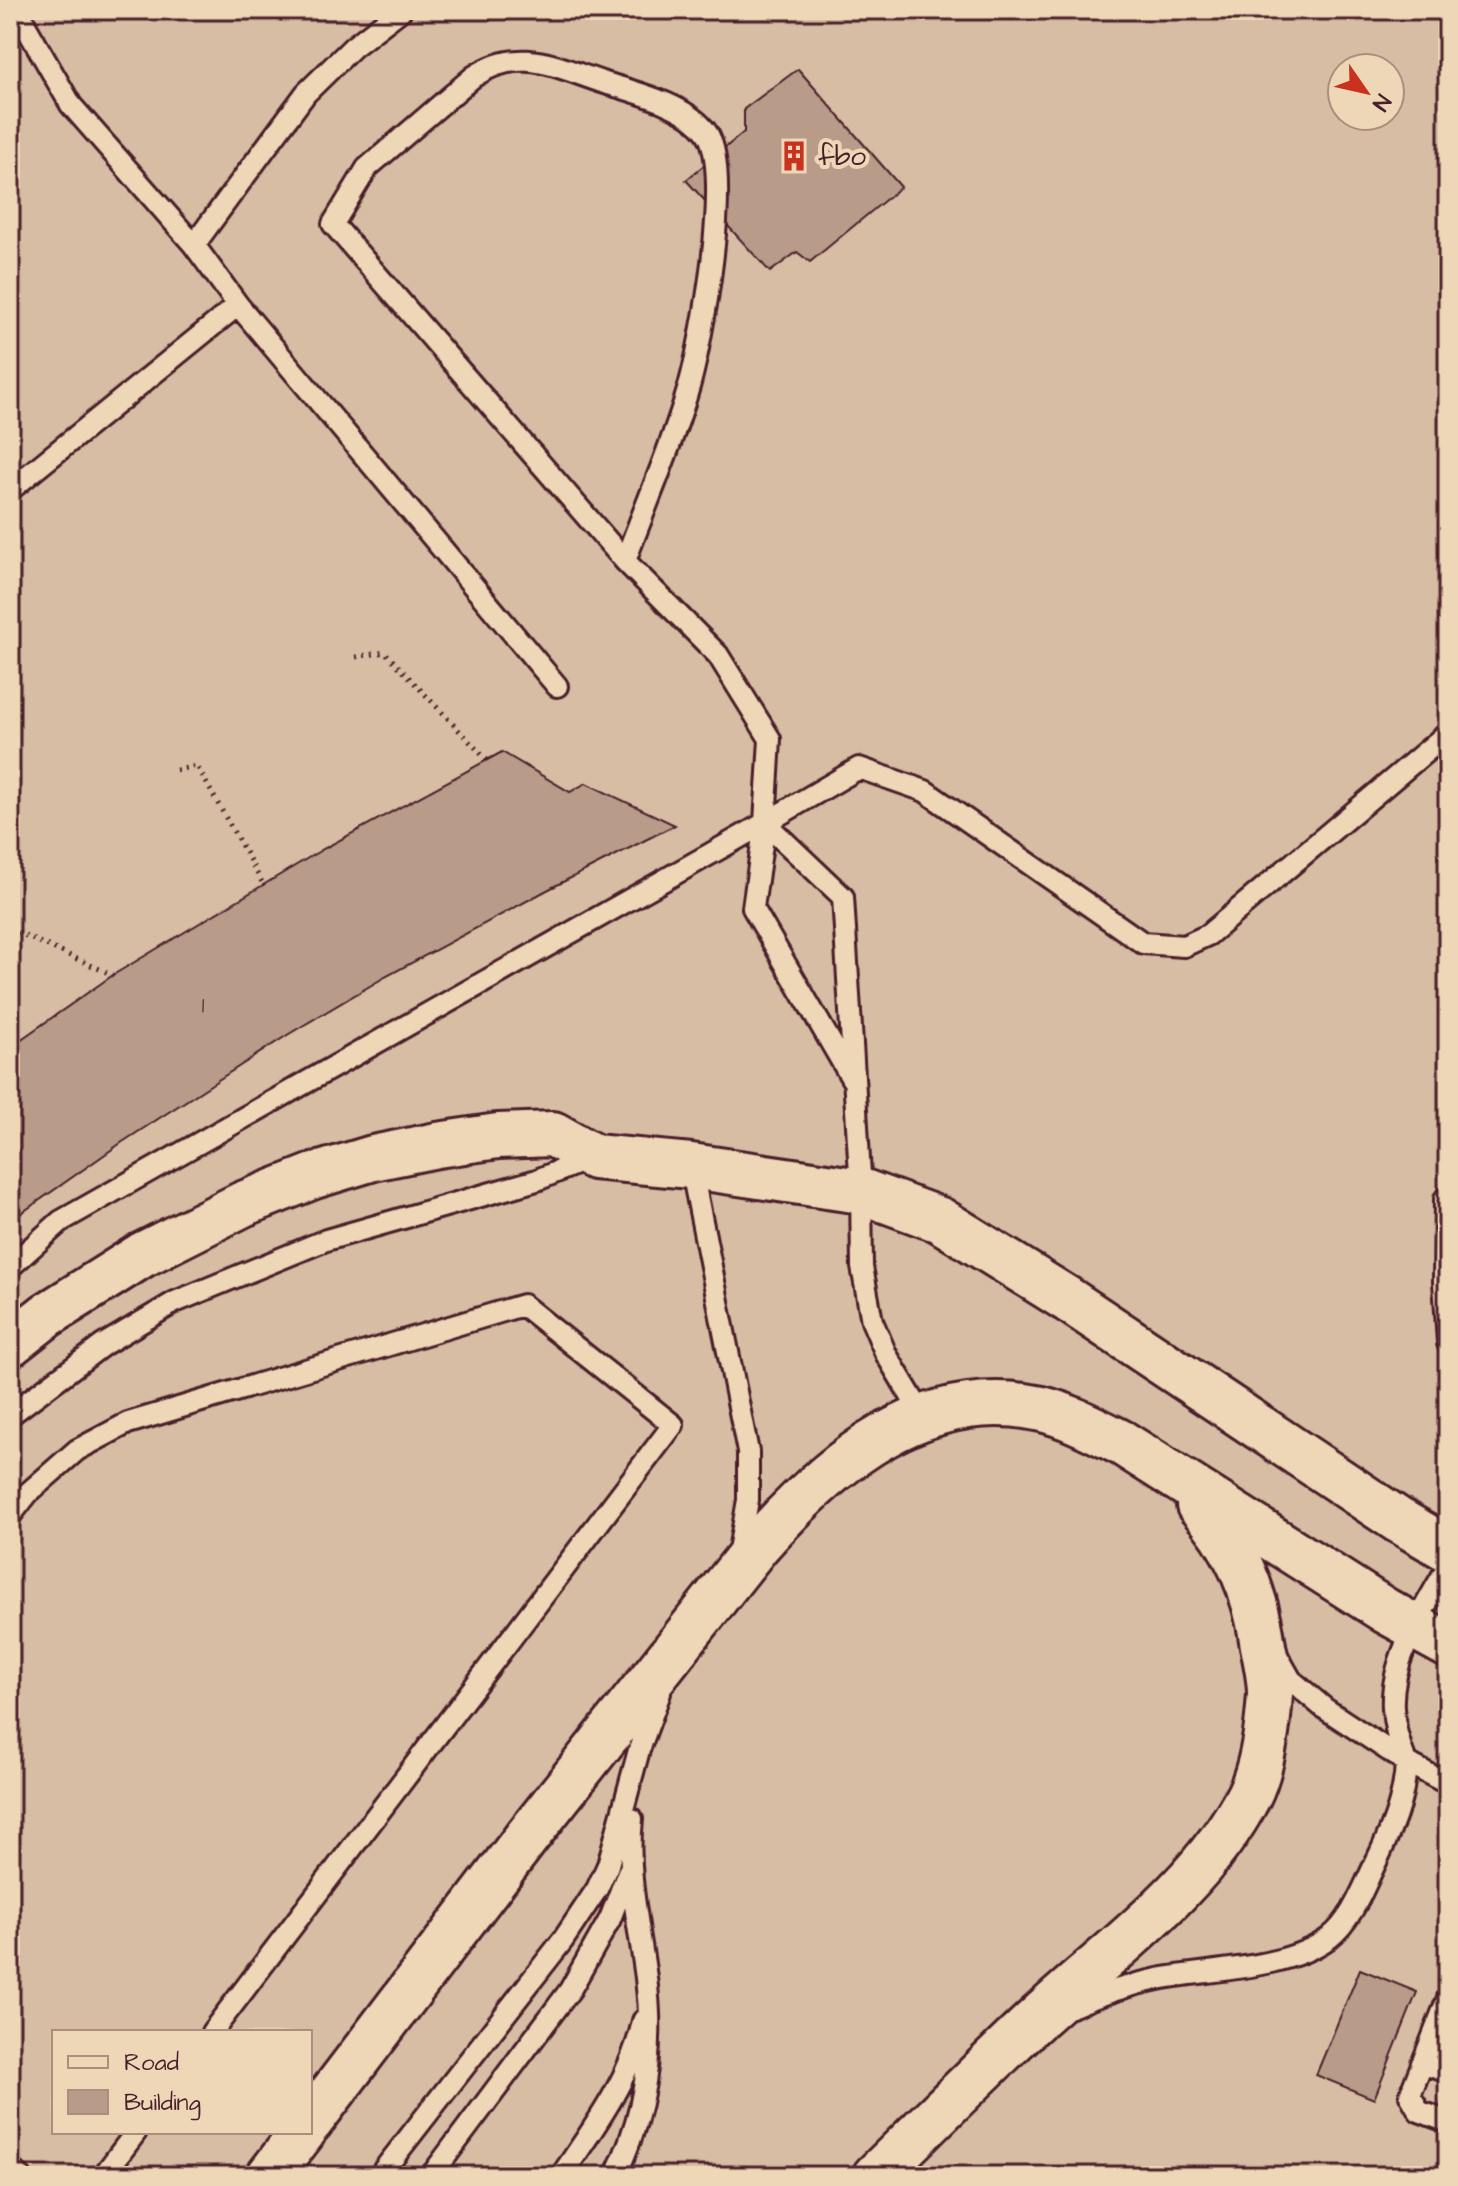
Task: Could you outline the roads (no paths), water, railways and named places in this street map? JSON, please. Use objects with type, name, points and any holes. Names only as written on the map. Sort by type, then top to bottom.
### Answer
[{"type":"main road","points":[[10,1344],[96,1283],[180,1236],[243,1204],[314,1176],[373,1158],[498,1136],[553,1134],[594,1157],[691,1166],[861,1191],[940,1220],[1067,1299],[1372,1503],[1448,1549]]},
{"type":"main road","points":[[312,2119],[526,1838],[735,1573],[792,1506],[833,1469],[900,1425],[953,1408],[999,1404],[1041,1409],[1077,1421],[1122,1443],[1431,1636]]},
{"type":"main road","points":[[875,2176],[1034,2021],[1132,1936],[1181,1886],[1222,1836],[1249,1793],[1264,1746],[1270,1692],[1260,1623],[1247,1578],[1222,1529],[1176,1479]]},
{"type":"main road","points":[[269,2176],[301,2134]]},
{"type":"lane","points":[[20,10],[25,25],[71,105],[194,245],[238,305],[557,686]]},
{"type":"lane","points":[[194,245],[306,93],[353,47],[401,10]]},
{"type":"lane","points":[[625,561],[689,388],[715,223],[716,152],[706,132],[659,100],[541,62],[509,59],[491,65],[473,77],[367,168],[333,224],[625,561],[718,655],[770,739],[765,823],[753,908],[855,1083]]},
{"type":"lane","points":[[10,490],[238,305]]},
{"type":"lane","points":[[10,1267],[61,1221],[859,768],[925,791],[1143,943],[1184,946],[1208,935],[1448,733]]},
{"type":"lane","points":[[765,823],[843,897],[861,1191],[862,1267],[872,1321],[886,1354],[924,1418]]},
{"type":"lane","points":[[10,1415],[103,1345],[175,1302],[326,1240],[537,1180],[594,1157]]},
{"type":"lane","points":[[379,2176],[581,1916],[608,1865],[639,1750],[661,1691],[735,1573],[748,1500],[748,1452],[691,1166]]},
{"type":"lane","points":[[1448,1197],[1445,1199],[1444,1281],[1448,1343]]},
{"type":"lane","points":[[10,1516],[28,1493],[77,1450],[128,1423],[523,1305],[673,1425],[214,2030]]},
{"type":"lane","points":[[1034,2021],[1104,1993],[1156,1980],[1299,1954],[1330,1937],[1353,1909],[1399,1808],[1405,1786],[1406,1762],[1396,1735],[1392,1705],[1394,1685],[1431,1636],[1448,1566]]},
{"type":"lane","points":[[1260,1623],[1291,1680],[1324,1708],[1406,1762],[1448,1784]]},
{"type":"lane","points":[[615,2176],[646,2088],[650,2055],[648,1999],[629,1848],[639,1750]]},
{"type":"lane","points":[[431,2176],[570,1990],[610,1919],[630,1868]]},
{"type":"lane","points":[[1448,1998],[1410,2095],[1419,2111],[1448,2122]]},
{"type":"lane","points":[[561,2176],[617,2088],[640,2035],[648,1999]]},
{"type":"lane","points":[[1422,2063],[1448,2072]]},
{"type":"lane","points":[[103,2176],[134,2134]]},
{"type":"lane","points":[[10,2169],[20,2176]]},
{"type":"place","name":"fbo","points":[[794,156]]}]
